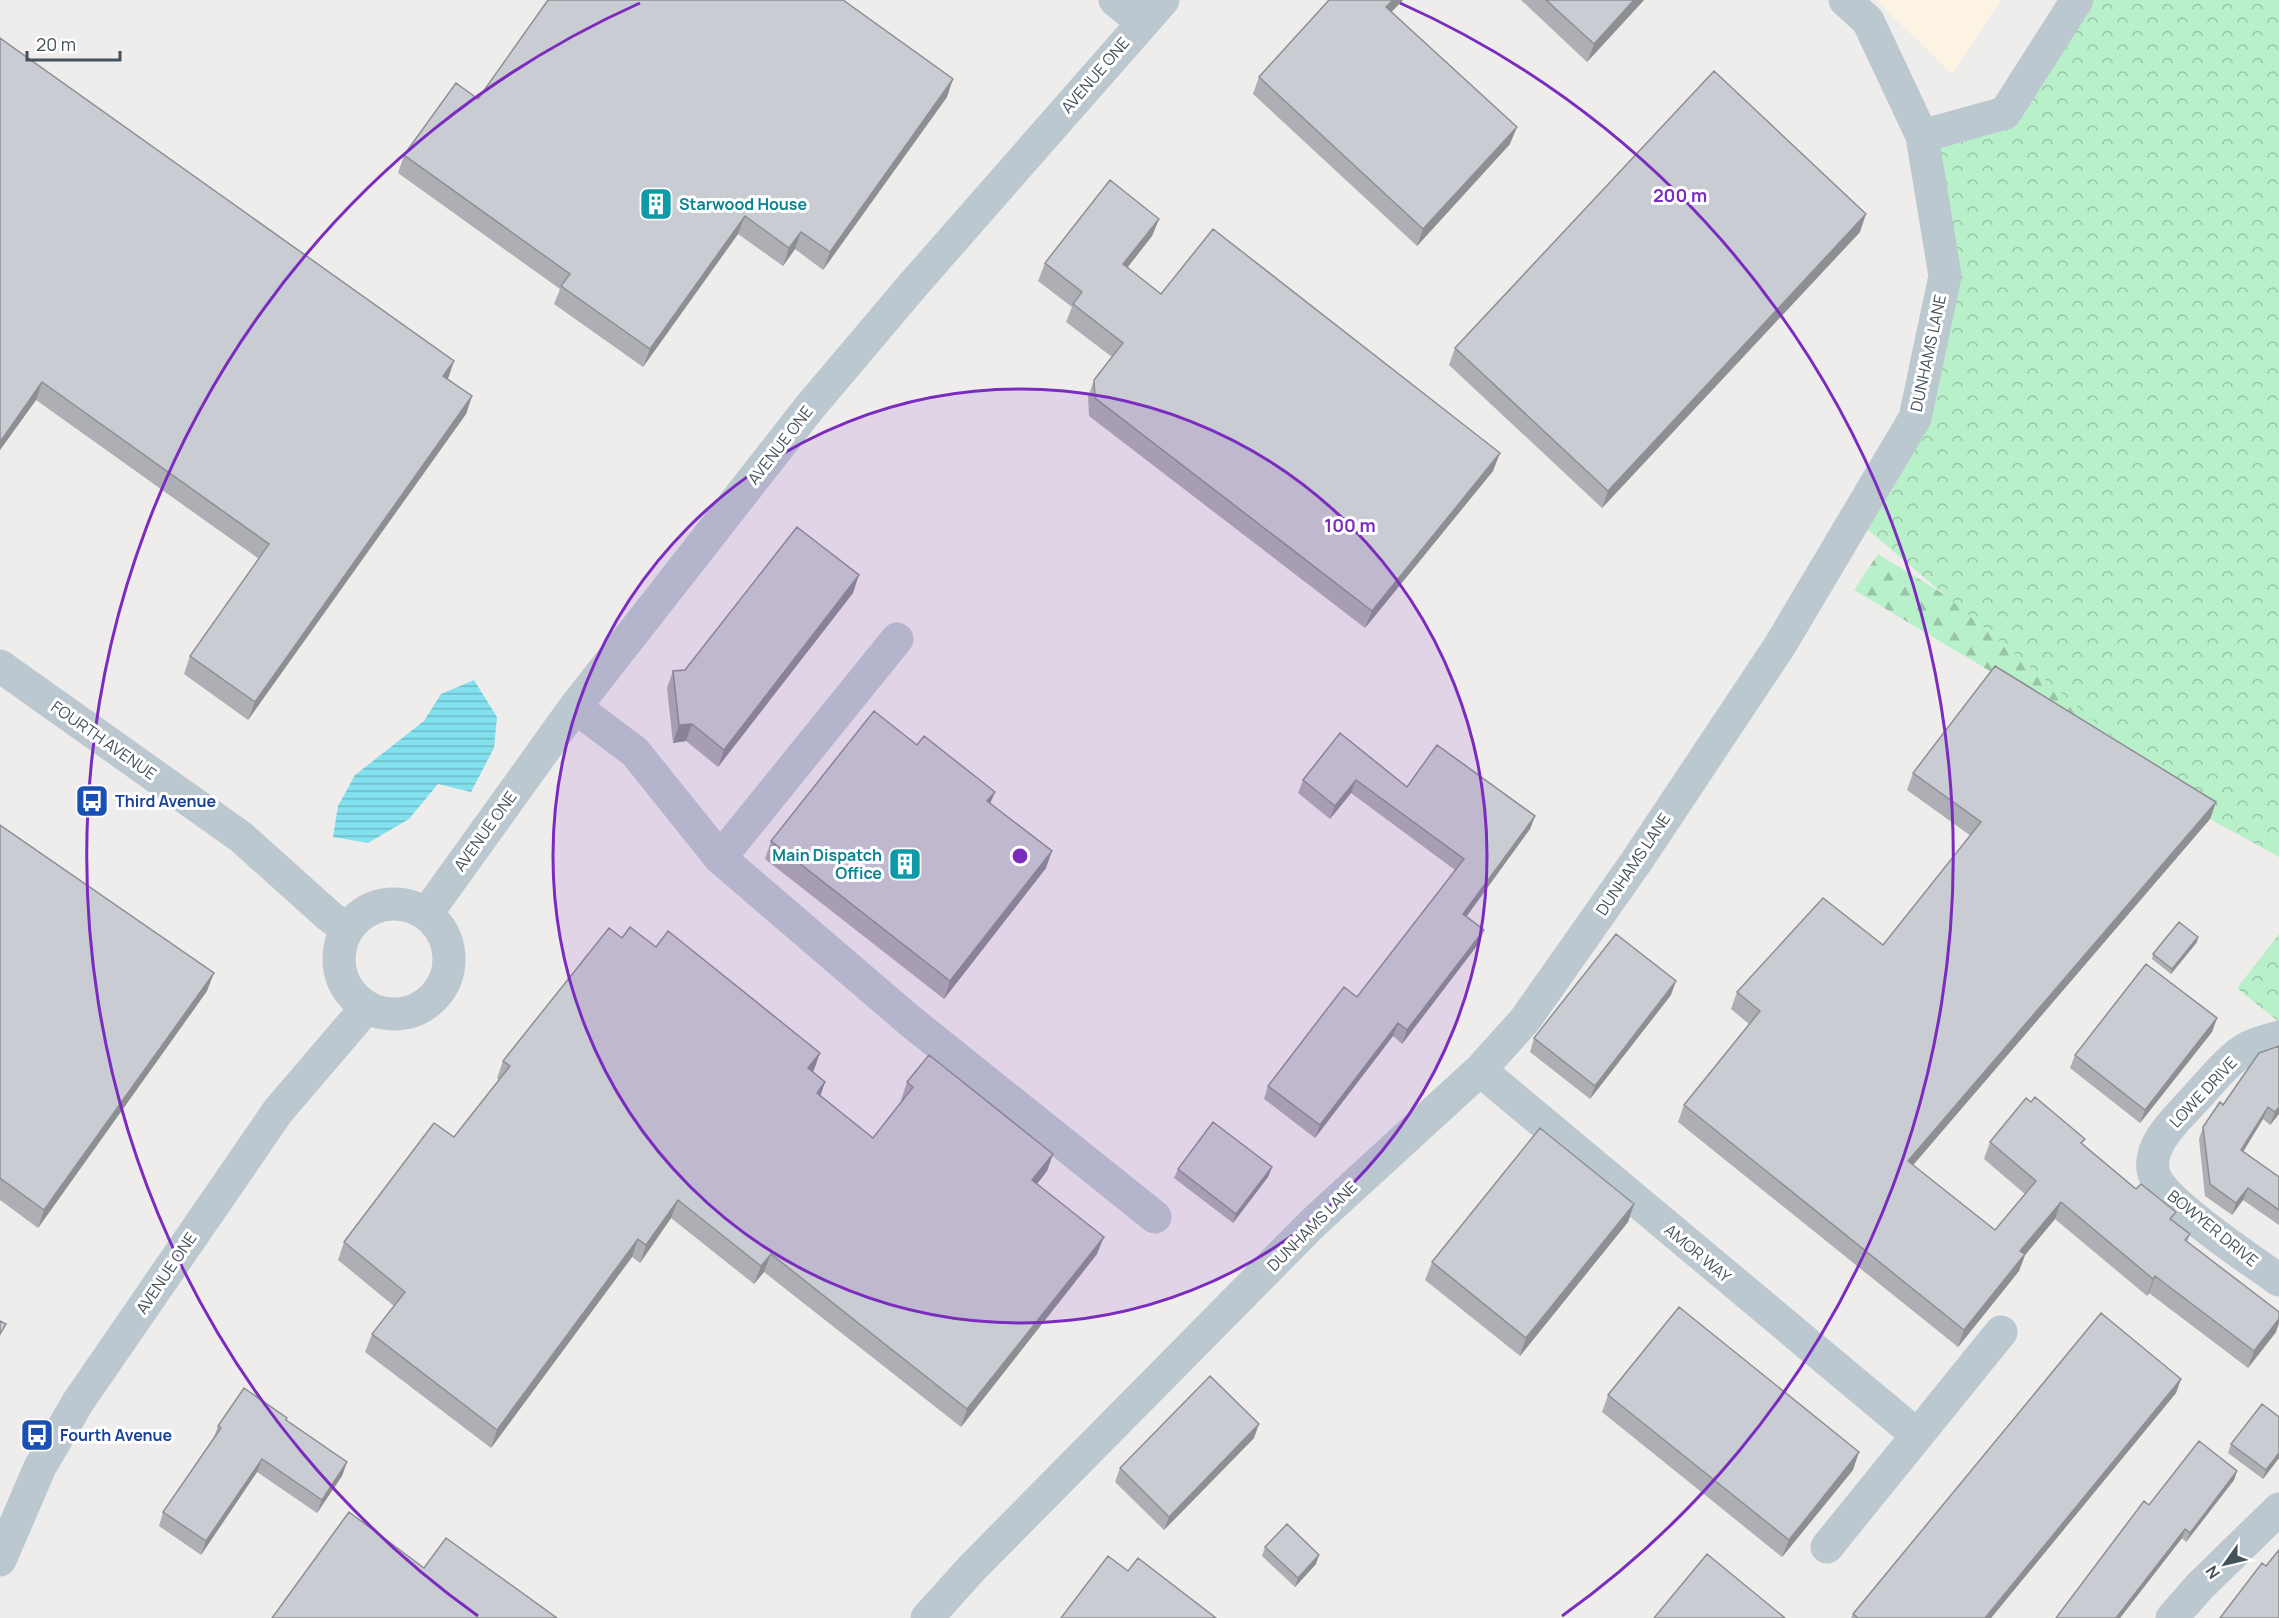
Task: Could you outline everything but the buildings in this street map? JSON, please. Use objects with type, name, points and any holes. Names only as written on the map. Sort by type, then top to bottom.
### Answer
[{"type":"street","points":[[1115,0],[1152,11]]},
{"type":"street","name":"DUNHAMS LANE","points":[[927,1618],[972,1568],[1314,1222],[1480,1070],[1525,1020],[1642,852],[1779,647],[1914,418],[1945,276],[1922,136],[1868,21],[1845,0]]},
{"type":"street","points":[[1922,136],[2005,113],[2077,0]]},
{"type":"street","name":"AVENUE ONE","points":[[427,913],[575,707],[809,408],[1152,11]]},
{"type":"street","points":[[720,858],[897,639]]},
{"type":"street","name":"FOURTH AVENUE","points":[[0,666],[241,837],[346,929]]},
{"type":"street","points":[[575,707],[635,752],[720,858],[909,1020],[1155,1217]]},
{"type":"street","points":[[383,904],[406,904],[427,913],[442,929],[449,950],[449,972],[440,992],[425,1006],[406,1014],[385,1015],[366,1008],[349,993],[339,972],[339,950],[346,929],[362,913],[383,904]]},
{"type":"street","name":"AVENUE ONE","points":[[0,1560],[40,1467],[78,1402],[278,1111],[366,1008]]},
{"type":"street","name":"LOWE DRIVE","points":[[2153,1171],[2155,1150],[2170,1127],[2217,1074],[2247,1048],[2279,1037]]},
{"type":"street","name":"AMOR WAY","points":[[1480,1070],[1917,1435]]},
{"type":"street","name":"BOWYER DRIVE","points":[[2153,1171],[2166,1191],[2185,1209],[2279,1280]]},
{"type":"street","points":[[1827,1547],[2001,1332]]},
{"type":"street","points":[[2172,1618],[2199,1587],[2279,1509]]},
{"type":"shaded area","points":[[1876,0],[2001,0],[1952,74]]},
{"type":"green space","points":[[2077,0],[2279,0],[2279,857],[2210,819],[1855,519],[1915,418],[1945,276],[1922,136],[2005,113]]},
{"type":"green space","points":[[1878,554],[2091,684],[2279,844],[1854,590]]},
{"type":"green space","points":[[2279,934],[2279,1022],[2237,988]]},
{"type":"water","points":[[474,680],[497,717],[494,748],[471,792],[438,784],[409,819],[368,843],[333,837],[338,806],[355,775],[424,721],[441,694]]},
{"type":"place","name":"Starwood House","points":[[656,204]]},
{"type":"place","name":"Third Avenue","points":[[92,801]]},
{"type":"place","name":"Main Dispatch Office","points":[[905,864]]},
{"type":"place","name":"Fourth Avenue","points":[[37,1435]]}]
